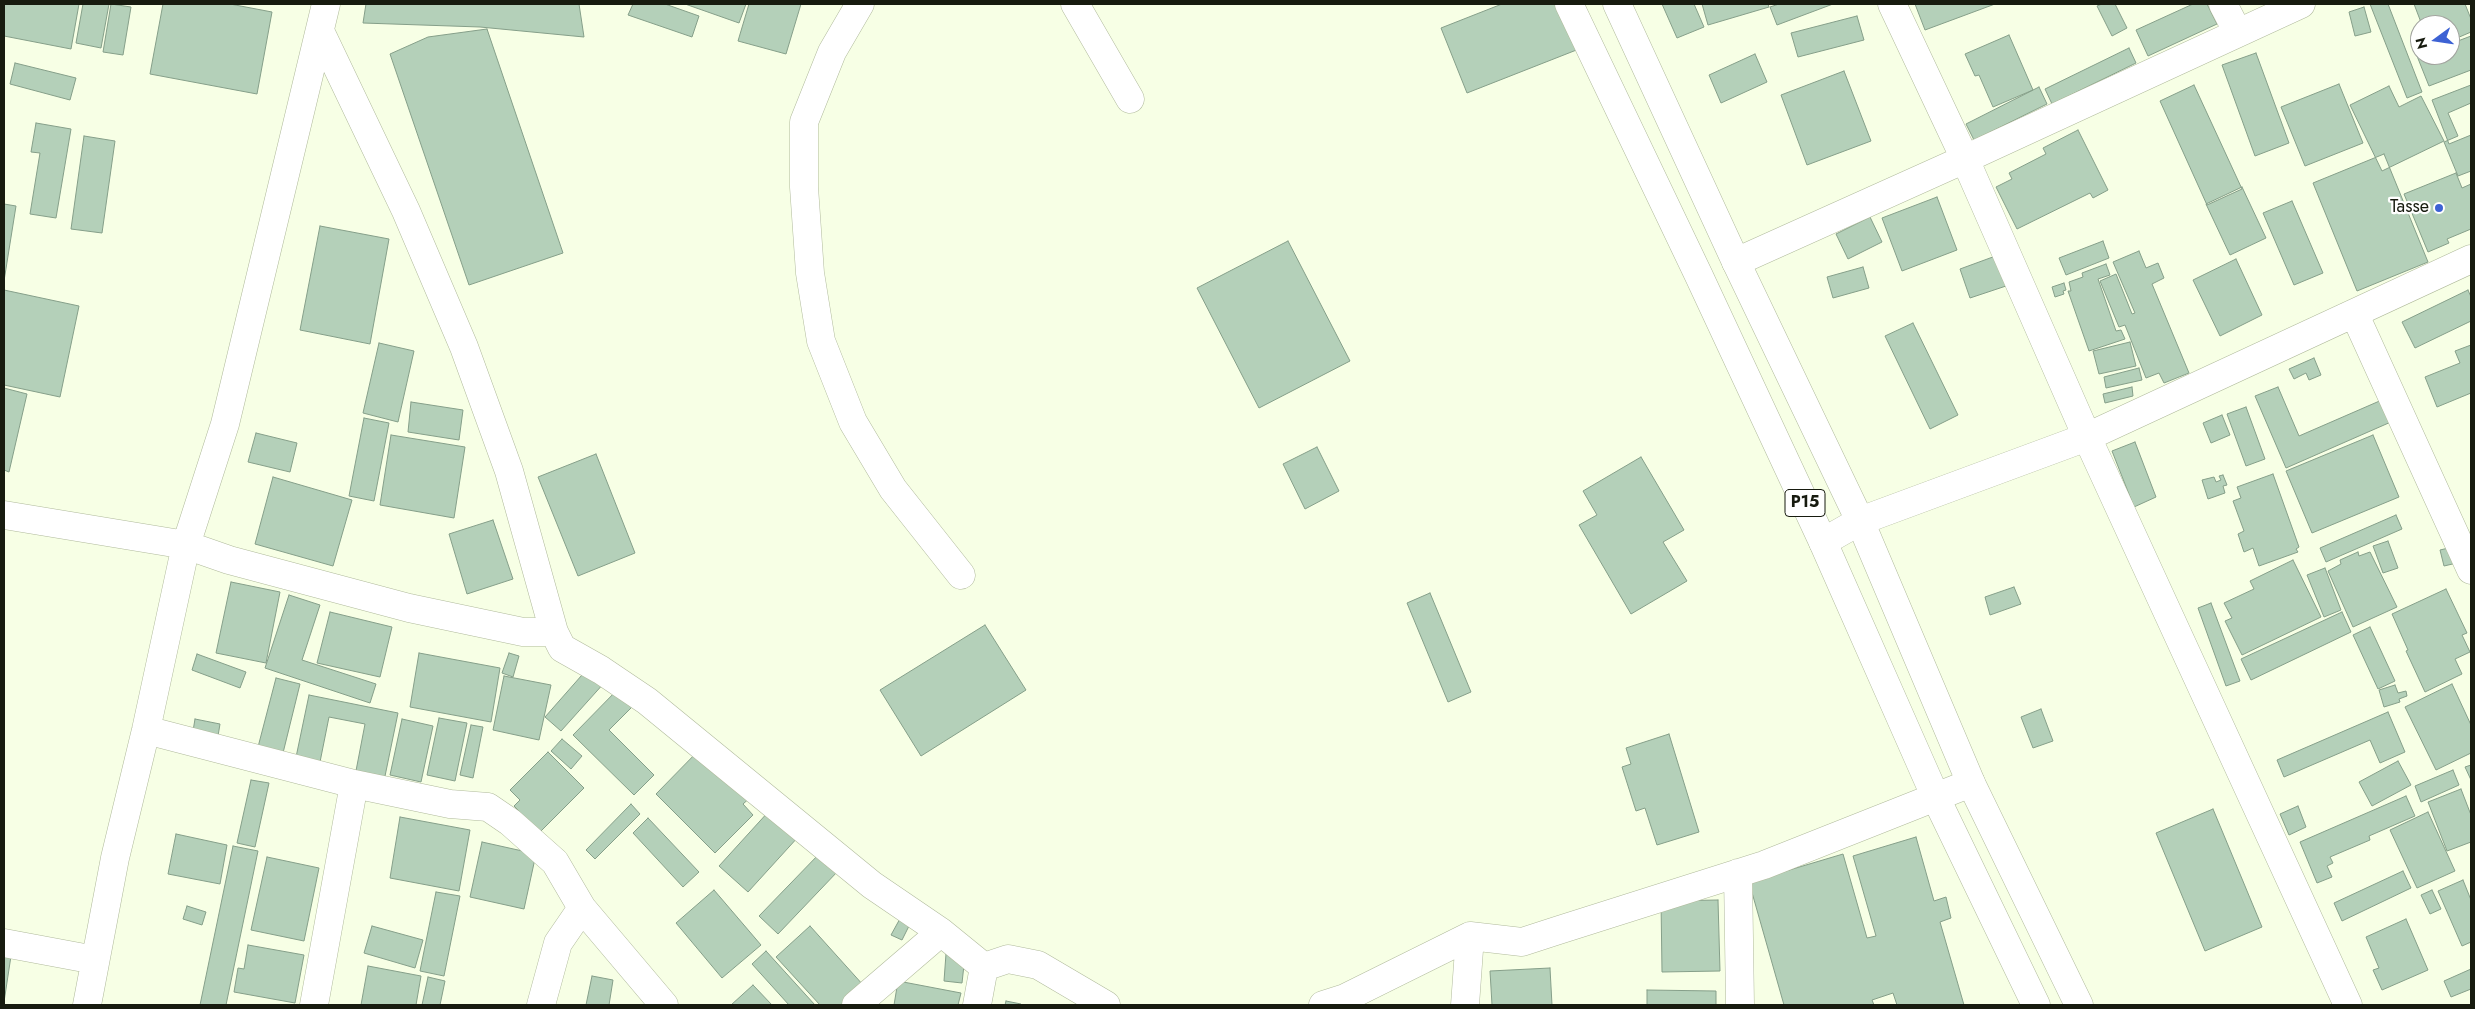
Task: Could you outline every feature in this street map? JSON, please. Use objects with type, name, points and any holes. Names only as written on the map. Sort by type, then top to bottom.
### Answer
[{"type":"street","points":[[86,1005],[115,858],[146,730],[186,545],[224,424],[326,4]]},
{"type":"street","points":[[860,4],[832,52],[804,122],[804,187],[810,273],[821,341],[853,422],[888,480],[960,575]]},
{"type":"street","points":[[1075,4],[1130,100]]},
{"type":"street","name":"P15","points":[[1569,4],[1823,542],[1936,798],[2036,1005]]},
{"type":"street","name":"P15","points":[[1617,4],[1736,262],[1860,521],[1971,782],[2078,1005]]},
{"type":"street","points":[[1892,4],[1965,159],[2087,437],[2348,1005]]},
{"type":"street","points":[[2223,4],[2238,33]]},
{"type":"street","points":[[1736,262],[2301,4]]},
{"type":"street","points":[[320,31],[406,211],[464,347],[509,471],[554,632],[562,648],[601,670],[647,701],[872,885],[941,932],[984,967]]},
{"type":"street","points":[[1823,542],[1860,521],[2087,437],[2355,315],[2471,259]]},
{"type":"street","points":[[2355,315],[2471,570]]},
{"type":"street","points":[[4,515],[186,545],[228,560],[410,608],[523,632],[554,632]]},
{"type":"street","points":[[146,730],[354,784],[450,804],[488,807],[510,822],[555,862],[582,908],[664,1005]]},
{"type":"street","points":[[1323,1005],[1345,998],[1470,936],[1522,942],[1764,865],[1936,798],[1971,782]]},
{"type":"street","points":[[314,1005],[354,784]]},
{"type":"street","points":[[1738,873],[1740,1005]]},
{"type":"street","points":[[541,1005],[558,943],[582,908]]},
{"type":"street","points":[[856,1005],[941,932]]},
{"type":"street","points":[[1465,1005],[1470,936]]},
{"type":"street","points":[[4,943],[95,960]]},
{"type":"street","points":[[984,967],[1008,959],[1038,965],[1106,1005]]},
{"type":"street","points":[[977,1005],[984,967]]},
{"type":"building","points":[[4,4],[79,4],[71,49],[4,36]]},
{"type":"building","points":[[83,4],[109,4],[101,48],[76,43]]},
{"type":"building","points":[[111,4],[131,7],[123,55],[103,52]]},
{"type":"building","points":[[163,4],[230,4],[272,12],[257,94],[150,74]]},
{"type":"building","points":[[366,4],[579,4],[584,37],[480,27],[363,23]]},
{"type":"building","points":[[633,4],[665,4],[699,16],[692,37],[628,15]]},
{"type":"building","points":[[685,4],[746,4],[739,23]]},
{"type":"building","points":[[749,4],[801,4],[786,54],[738,41]]},
{"type":"building","points":[[1502,4],[1561,4],[1579,49],[1467,93],[1441,28]]},
{"type":"building","points":[[1662,4],[1694,4],[1704,27],[1677,38]]},
{"type":"building","points":[[1702,4],[1768,4],[1769,7],[1708,25]]},
{"type":"building","points":[[1779,4],[1833,4],[1777,25],[1770,7]]},
{"type":"building","points":[[1915,4],[1995,4],[1925,30]]},
{"type":"building","points":[[2115,4],[2127,28],[2112,36],[2097,6]]},
{"type":"building","points":[[2193,4],[2207,4],[2217,24],[2148,56],[2136,30]]},
{"type":"building","points":[[2370,4],[2388,4],[2422,92],[2407,98]]},
{"type":"building","points":[[2414,4],[2465,4],[2471,19],[2471,32],[2460,37],[2460,15],[2418,15]]},
{"type":"building","points":[[2364,7],[2371,32],[2355,36],[2349,12]]},
{"type":"building","points":[[1857,16],[1864,40],[1798,57],[1791,33]]},
{"type":"building","points":[[487,29],[563,253],[469,285],[390,54],[428,37]]},
{"type":"building","points":[[2009,35],[2033,90],[1993,107],[1979,75],[1975,76],[1965,54]]},
{"type":"building","points":[[2471,36],[2471,70],[2429,86],[2421,65],[2460,65],[2460,40]]},
{"type":"building","points":[[2129,48],[2136,63],[2052,104],[2045,89]]},
{"type":"building","points":[[2256,53],[2289,143],[2255,156],[2222,65]]},
{"type":"building","points":[[1755,54],[1767,82],[1721,103],[1709,75]]},
{"type":"building","points":[[15,63],[76,78],[70,100],[10,84]]},
{"type":"building","points":[[1844,71],[1871,141],[1807,165],[1781,95]]},
{"type":"building","points":[[2339,84],[2363,143],[2305,166],[2281,107]]},
{"type":"building","points":[[2194,85],[2242,189],[2207,205],[2160,101]]},
{"type":"building","points":[[2471,85],[2471,135],[2449,144],[2432,100]]},
{"type":"building","points":[[2389,86],[2399,107],[2421,96],[2444,141],[2382,171],[2350,105]]},
{"type":"building","points":[[2039,87],[2047,104],[1974,140],[1966,124]]},
{"type":"building","points":[[2471,103],[2471,171],[2458,176],[2444,142],[2458,136],[2448,113]]},
{"type":"building","points":[[36,123],[71,129],[56,218],[30,214],[40,153],[31,152]]},
{"type":"building","points":[[2078,130],[2108,190],[2093,198],[2090,193],[2017,229],[1996,187],[2012,179],[2009,173],[2046,154],[2043,148]]},
{"type":"building","points":[[84,136],[115,141],[102,233],[71,229]]},
{"type":"building","points":[[2384,154],[2428,262],[2357,291],[2313,183]]},
{"type":"building","points":[[2456,173],[2462,188],[2471,184],[2471,229],[2447,239],[2449,243],[2428,252],[2404,194]]},
{"type":"building","points":[[2242,187],[2266,238],[2230,255],[2206,204]]},
{"type":"building","points":[[1937,197],[1957,250],[1902,271],[1882,218]]},
{"type":"building","points":[[2292,201],[2323,273],[2294,285],[2263,213]]},
{"type":"building","points":[[4,204],[16,206],[4,281]]},
{"type":"building","points":[[1870,217],[1882,242],[1848,259],[1836,234]]},
{"type":"building","points":[[320,226],[389,239],[370,344],[300,330]]},
{"type":"building","points":[[1288,241],[1350,361],[1259,408],[1197,288]]},
{"type":"building","points":[[2103,241],[2109,258],[2066,275],[2059,258]]},
{"type":"building","points":[[2139,251],[2146,268],[2158,263],[2164,278],[2152,284],[2189,373],[2164,383],[2159,373],[2146,378],[2125,325],[2119,327],[2100,281],[2116,274],[2132,314],[2135,313],[2113,262]]},
{"type":"building","points":[[2001,254],[2012,284],[1970,298],[1960,269]]},
{"type":"building","points":[[2236,259],[2262,315],[2220,336],[2193,280]]},
{"type":"building","points":[[2106,264],[2110,275],[2098,279],[2116,331],[2121,330],[2125,339],[2089,351],[2068,291],[2071,291],[2069,282],[2083,277],[2082,273]]},
{"type":"building","points":[[1863,267],[1869,288],[1833,298],[1827,277]]},
{"type":"building","points":[[2064,283],[2066,290],[2063,291],[2064,294],[2055,297],[2052,287]]},
{"type":"building","points":[[4,290],[79,306],[60,397],[4,385]]},
{"type":"building","points":[[2468,290],[2471,297],[2471,321],[2415,348],[2402,322]]},
{"type":"building","points":[[1913,323],[1958,415],[1930,429],[1885,336]]},
{"type":"building","points":[[2130,342],[2136,366],[2099,374],[2093,351]]},
{"type":"building","points":[[379,343],[414,351],[398,422],[363,413]]},
{"type":"building","points":[[2471,345],[2471,393],[2437,407],[2425,377],[2460,363],[2455,351]]},
{"type":"building","points":[[2314,358],[2321,375],[2309,380],[2306,373],[2294,379],[2289,369]]},
{"type":"building","points":[[2139,368],[2142,380],[2106,388],[2104,377]]},
{"type":"building","points":[[2132,387],[2133,396],[2105,403],[2103,394]]},
{"type":"building","points":[[2278,387],[2299,436],[2391,396],[2400,418],[2286,468],[2255,396]]},
{"type":"building","points":[[4,388],[27,394],[9,472],[4,470]]},
{"type":"building","points":[[411,402],[463,410],[459,440],[408,432]]},
{"type":"building","points":[[2246,407],[2265,459],[2246,466],[2227,414]]},
{"type":"building","points":[[2222,415],[2230,435],[2211,443],[2203,423]]},
{"type":"building","points":[[364,418],[389,423],[374,501],[349,496]]},
{"type":"building","points":[[256,433],[297,443],[290,472],[248,462]]},
{"type":"building","points":[[391,435],[465,447],[454,518],[380,505]]},
{"type":"building","points":[[2373,435],[2399,497],[2312,533],[2286,471]]},
{"type":"building","points":[[2135,442],[2156,497],[2134,507],[2112,451]]},
{"type":"building","points":[[1317,447],[1339,491],[1305,509],[1283,464]]},
{"type":"building","points":[[596,454],[635,553],[578,576],[538,477]]},
{"type":"building","points":[[1641,457],[1684,530],[1663,542],[1687,581],[1631,614],[1579,525],[1597,515],[1583,491]]},
{"type":"building","points":[[2273,474],[2299,547],[2296,549],[2298,552],[2259,566],[2253,548],[2244,552],[2238,534],[2244,531],[2233,501],[2241,498],[2237,487]]},
{"type":"building","points":[[2223,475],[2227,485],[2223,486],[2225,493],[2208,499],[2202,480],[2214,477],[2216,482],[2221,480],[2219,476]]},
{"type":"building","points":[[273,477],[352,500],[333,566],[255,544]]},
{"type":"building","points":[[2396,515],[2402,529],[2326,562],[2320,548]]},
{"type":"building","points":[[493,520],[513,579],[467,594],[449,534]]},
{"type":"building","points":[[2388,541],[2398,568],[2383,573],[2373,546]]},
{"type":"building","points":[[2457,546],[2461,562],[2444,566],[2440,550]]},
{"type":"building","points":[[2358,552],[2359,556],[2370,552],[2397,607],[2353,627],[2328,571],[2341,564],[2340,560]]},
{"type":"building","points":[[2293,560],[2321,617],[2242,655],[2225,621],[2232,618],[2224,603],[2254,589],[2250,581]]},
{"type":"building","points":[[2325,568],[2341,610],[2324,617],[2307,575]]},
{"type":"building","points":[[231,582],[280,592],[266,663],[216,653]]},
{"type":"building","points":[[2014,587],[2021,604],[1990,615],[1985,597]]},
{"type":"building","points":[[2446,589],[2467,633],[2462,635],[2470,652],[2455,659],[2462,674],[2425,692],[2406,651],[2408,650],[2392,614]]},
{"type":"building","points":[[1430,593],[1471,692],[1448,702],[1407,603]]},
{"type":"building","points":[[289,595],[320,605],[302,660],[376,684],[370,703],[265,668]]},
{"type":"building","points":[[2211,603],[2240,681],[2226,686],[2198,608]]},
{"type":"building","points":[[330,612],[392,627],[380,677],[317,663]]},
{"type":"building","points":[[2342,612],[2351,632],[2251,680],[2241,659]]},
{"type":"building","points":[[985,625],[1026,690],[921,756],[880,690]]},
{"type":"building","points":[[2370,627],[2395,681],[2378,689],[2353,635]]},
{"type":"building","points":[[419,653],[500,668],[491,722],[410,707]]},
{"type":"building","points":[[509,653],[519,656],[513,677],[502,673]]},
{"type":"building","points":[[197,654],[246,672],[240,688],[192,670]]},
{"type":"building","points":[[589,667],[605,682],[561,731],[545,717]]},
{"type":"building","points":[[504,676],[551,685],[539,740],[493,730]]},
{"type":"building","points":[[276,678],[300,684],[283,753],[258,747]]},
{"type":"building","points":[[2452,684],[2471,725],[2471,753],[2436,770],[2405,707]]},
{"type":"building","points":[[2395,685],[2398,693],[2406,691],[2407,696],[2399,699],[2400,702],[2384,707],[2379,690]]},
{"type":"building","points":[[620,687],[636,703],[609,730],[654,775],[634,795],[573,735]]},
{"type":"building","points":[[309,695],[398,713],[384,781],[355,776],[365,724],[329,717],[319,767],[295,762]]},
{"type":"building","points":[[2041,709],[2053,741],[2033,748],[2021,717]]},
{"type":"building","points":[[2388,712],[2405,752],[2380,763],[2370,740],[2284,777],[2277,760]]},
{"type":"building","points":[[439,718],[467,723],[455,781],[427,775]]},
{"type":"building","points":[[195,719],[220,724],[218,736],[193,731]]},
{"type":"building","points":[[402,719],[433,726],[421,782],[390,775]]},
{"type":"building","points":[[471,725],[483,727],[473,778],[460,775]]},
{"type":"building","points":[[1669,734],[1699,832],[1657,845],[1645,808],[1636,811],[1622,767],[1631,764],[1626,748]]},
{"type":"building","points":[[562,739],[582,756],[571,769],[551,751]]},
{"type":"building","points":[[703,746],[752,796],[743,804],[753,815],[715,853],[656,794]]},
{"type":"building","points":[[548,752],[584,788],[540,832],[514,806],[520,800],[510,790]]},
{"type":"building","points":[[2398,761],[2411,785],[2372,806],[2359,782]]},
{"type":"building","points":[[2471,765],[2471,780],[2465,767]]},
{"type":"building","points":[[2453,770],[2459,785],[2421,802],[2415,786]]},
{"type":"building","points":[[251,780],[269,783],[255,847],[237,843]]},
{"type":"building","points":[[2461,789],[2471,815],[2471,842],[2447,851],[2428,802]]},
{"type":"building","points":[[2406,796],[2415,816],[2369,836],[2370,840],[2330,857],[2333,863],[2327,866],[2332,877],[2317,883],[2300,842]]},
{"type":"building","points":[[631,804],[640,814],[595,859],[586,850]]},
{"type":"building","points":[[2298,806],[2306,827],[2289,835],[2280,814]]},
{"type":"building","points":[[2213,809],[2262,927],[2205,951],[2156,833]]},
{"type":"building","points":[[770,810],[799,836],[748,892],[719,866]]},
{"type":"building","points":[[2428,812],[2455,871],[2417,888],[2390,830]]},
{"type":"building","points":[[400,817],[470,830],[459,891],[390,878]]},
{"type":"building","points":[[648,818],[699,872],[683,887],[633,833]]},
{"type":"building","points":[[176,834],[227,845],[220,884],[168,874]]},
{"type":"building","points":[[1916,837],[1934,901],[1946,897],[1951,918],[1940,922],[1964,1005],[1897,1005],[1893,993],[1872,1000],[1874,1005],[1784,1005],[1749,882],[1843,854],[1867,938],[1876,936],[1853,856]]},
{"type":"building","points":[[482,842],[536,854],[524,909],[470,897]]},
{"type":"building","points":[[233,846],[258,851],[226,1005],[200,1005]]},
{"type":"building","points":[[821,852],[839,870],[778,934],[759,916]]},
{"type":"building","points":[[267,857],[319,868],[304,941],[251,930]]},
{"type":"building","points":[[2403,871],[2411,888],[2342,921],[2334,903]]},
{"type":"building","points":[[2463,880],[2471,900],[2471,942],[2462,946],[2438,891]]},
{"type":"building","points":[[714,890],[761,945],[722,978],[676,923]]},
{"type":"building","points":[[2432,890],[2441,909],[2430,914],[2421,895]]},
{"type":"building","points":[[436,892],[460,896],[444,976],[420,971]]},
{"type":"building","points":[[1718,900],[1720,971],[1662,972],[1661,901]]},
{"type":"building","points":[[187,906],[206,912],[202,925],[183,919]]},
{"type":"building","points":[[902,915],[912,920],[902,940],[891,935]]},
{"type":"building","points":[[2406,919],[2428,970],[2382,990],[2373,970],[2379,968],[2366,937]]},
{"type":"building","points":[[372,926],[423,940],[415,968],[364,953]]},
{"type":"building","points":[[810,926],[864,986],[842,1005],[820,1005],[776,957]]},
{"type":"building","points":[[248,945],[304,955],[295,1003],[234,992],[238,968],[244,969]]},
{"type":"building","points":[[766,951],[815,1005],[789,1005],[752,964]]},
{"type":"building","points":[[946,954],[965,956],[962,983],[944,981]]},
{"type":"building","points":[[4,955],[11,956],[4,1002]]},
{"type":"building","points":[[368,966],[421,976],[416,1005],[361,1005]]},
{"type":"building","points":[[1550,968],[1552,1005],[1492,1005],[1490,971]]},
{"type":"building","points":[[2471,969],[2471,989],[2451,997],[2444,981]]},
{"type":"building","points":[[592,976],[613,980],[609,1005],[586,1005]]},
{"type":"building","points":[[428,977],[445,981],[440,1005],[422,1005]]},
{"type":"building","points":[[898,981],[961,993],[958,1005],[894,1005]]},
{"type":"building","points":[[753,985],[772,1005],[731,1005]]},
{"type":"building","points":[[1647,990],[1716,991],[1716,1005],[1647,1005]]},
{"type":"building","points":[[1006,1001],[1021,1004],[1021,1005],[1005,1005]]},
{"type":"place","name":"Tasse","points":[[2439,208]]}]
